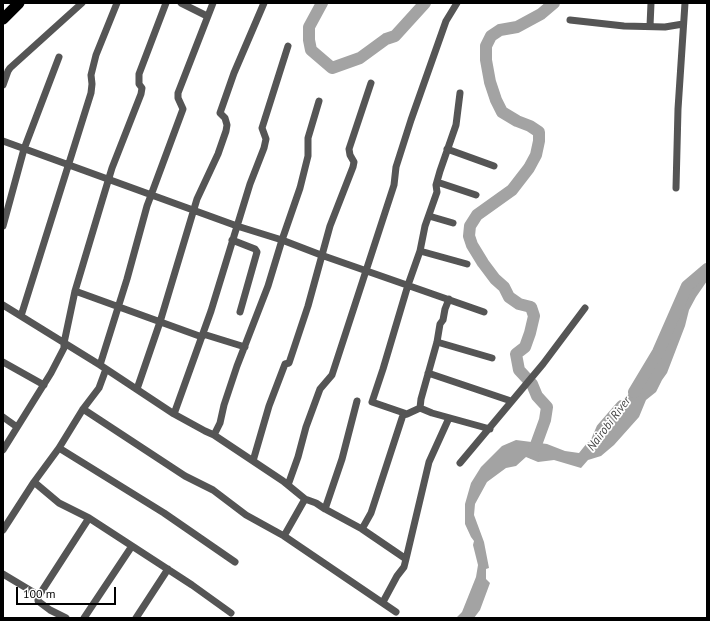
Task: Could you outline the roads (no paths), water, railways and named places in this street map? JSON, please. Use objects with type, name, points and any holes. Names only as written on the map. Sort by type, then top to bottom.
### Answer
[{"type":"highway","points":[[3,19],[20,3]]},
{"type":"street","points":[[3,85],[10,68],[82,3]]},
{"type":"street","points":[[21,316],[67,164],[91,93],[91,75],[96,55],[117,3]]},
{"type":"street","points":[[3,450],[62,354],[75,291],[109,179],[141,94],[142,88],[138,81],[139,74],[166,3]]},
{"type":"street","points":[[181,3],[207,16]]},
{"type":"street","points":[[3,530],[34,482],[59,448],[82,409],[98,388],[118,306],[151,194],[183,109],[183,106],[178,98],[178,92],[213,3]]},
{"type":"street","points":[[137,389],[160,322],[197,199],[218,154],[226,131],[227,125],[225,118],[220,113],[234,74],[264,3]]},
{"type":"street","points":[[288,485],[298,457],[306,427],[320,389],[332,375],[394,185],[396,167],[411,120],[446,21],[457,3]]},
{"type":"street","points":[[650,26],[651,3]]},
{"type":"street","points":[[676,188],[678,109],[685,3]]},
{"type":"street","points":[[570,20],[624,26],[665,27],[683,24]]},
{"type":"street","points":[[174,414],[202,335],[250,184],[264,148],[266,137],[262,128],[288,46]]},
{"type":"street","points":[[3,226],[24,149],[59,58]]},
{"type":"street","points":[[253,461],[269,406],[285,364],[289,363],[308,306],[330,226],[354,162],[350,155],[349,148],[371,83]]},
{"type":"street","points":[[407,414],[372,402],[420,251],[425,226],[437,192],[437,182],[456,125],[460,93]]},
{"type":"street","points":[[214,435],[220,423],[224,405],[268,286],[300,188],[308,156],[308,138],[319,101]]},
{"type":"street","points":[[3,141],[194,209],[237,226],[282,240],[484,312]]},
{"type":"street","points":[[447,149],[494,166]]},
{"type":"street","points":[[437,182],[476,196]]},
{"type":"street","points":[[429,216],[453,223]]},
{"type":"street","points":[[232,240],[255,249],[257,252],[240,312]]},
{"type":"street","points":[[420,251],[467,264]]},
{"type":"street","points":[[75,291],[160,322],[245,347]]},
{"type":"street","points":[[420,408],[421,399],[437,342],[440,324],[443,320],[449,299]]},
{"type":"street","points":[[3,305],[103,367],[174,414],[214,435],[288,485],[304,499],[316,503],[362,529],[406,559]]},
{"type":"street","points":[[460,464],[543,364],[585,308]]},
{"type":"street","points":[[437,342],[492,358]]},
{"type":"street","points":[[3,362],[44,385]]},
{"type":"street","points":[[428,372],[511,401]]},
{"type":"street","points":[[325,509],[342,459],[357,401]]},
{"type":"street","points":[[362,529],[371,513],[403,415],[420,408]]},
{"type":"street","points":[[420,408],[432,414],[490,429]]},
{"type":"street","points":[[82,409],[185,476],[213,490],[246,514],[284,536],[396,612]]},
{"type":"street","points":[[3,418],[17,427]]},
{"type":"street","points":[[383,602],[397,576],[404,567],[429,462],[449,418]]},
{"type":"street","points":[[59,448],[164,513],[235,562]]},
{"type":"street","points":[[34,482],[59,503],[89,518],[192,585],[231,613]]},
{"type":"street","points":[[284,536],[304,499]]},
{"type":"street","points":[[38,597],[89,518]]},
{"type":"street","points":[[84,618],[132,546]]},
{"type":"street","points":[[136,618],[168,569]]},
{"type":"street","points":[[3,574],[33,592],[38,597],[38,601],[62,617]]},
{"type":"water","points":[[707,267],[707,281],[689,310],[685,326],[667,373],[656,392],[646,400],[639,417],[614,445],[601,456],[588,460],[581,468],[554,460],[538,462],[526,457],[516,466],[506,468],[487,482],[475,504],[474,515],[484,542],[489,568],[486,569],[486,579],[490,583],[480,610],[474,618],[456,618],[462,612],[476,577],[478,565],[473,545],[474,541],[465,524],[465,504],[471,483],[481,467],[502,446],[516,440],[547,444],[565,451],[579,453],[587,443],[601,434],[624,399],[644,378],[655,361],[661,345],[668,339],[678,308],[686,292]]},
{"type":"waterway","points":[[322,3],[309,27],[309,40],[311,50],[332,68],[360,58],[386,39],[395,36],[425,3]]},
{"type":"waterway","points":[[533,453],[545,420],[547,407],[537,396],[532,384],[519,370],[516,354],[525,347],[534,316],[531,307],[519,304],[509,297],[504,287],[495,279],[483,263],[472,245],[469,236],[470,226],[477,215],[512,190],[529,168],[536,155],[539,141],[539,132],[502,112],[490,82],[486,60],[486,46],[491,36],[500,30],[517,27],[541,14],[554,3]]},
{"type":"waterway","name":"Nairobi River","points":[[634,392],[658,352],[687,286],[707,269]]},
{"type":"waterway","name":"Nairobi River","points":[[593,450],[602,429],[622,406]]}]
